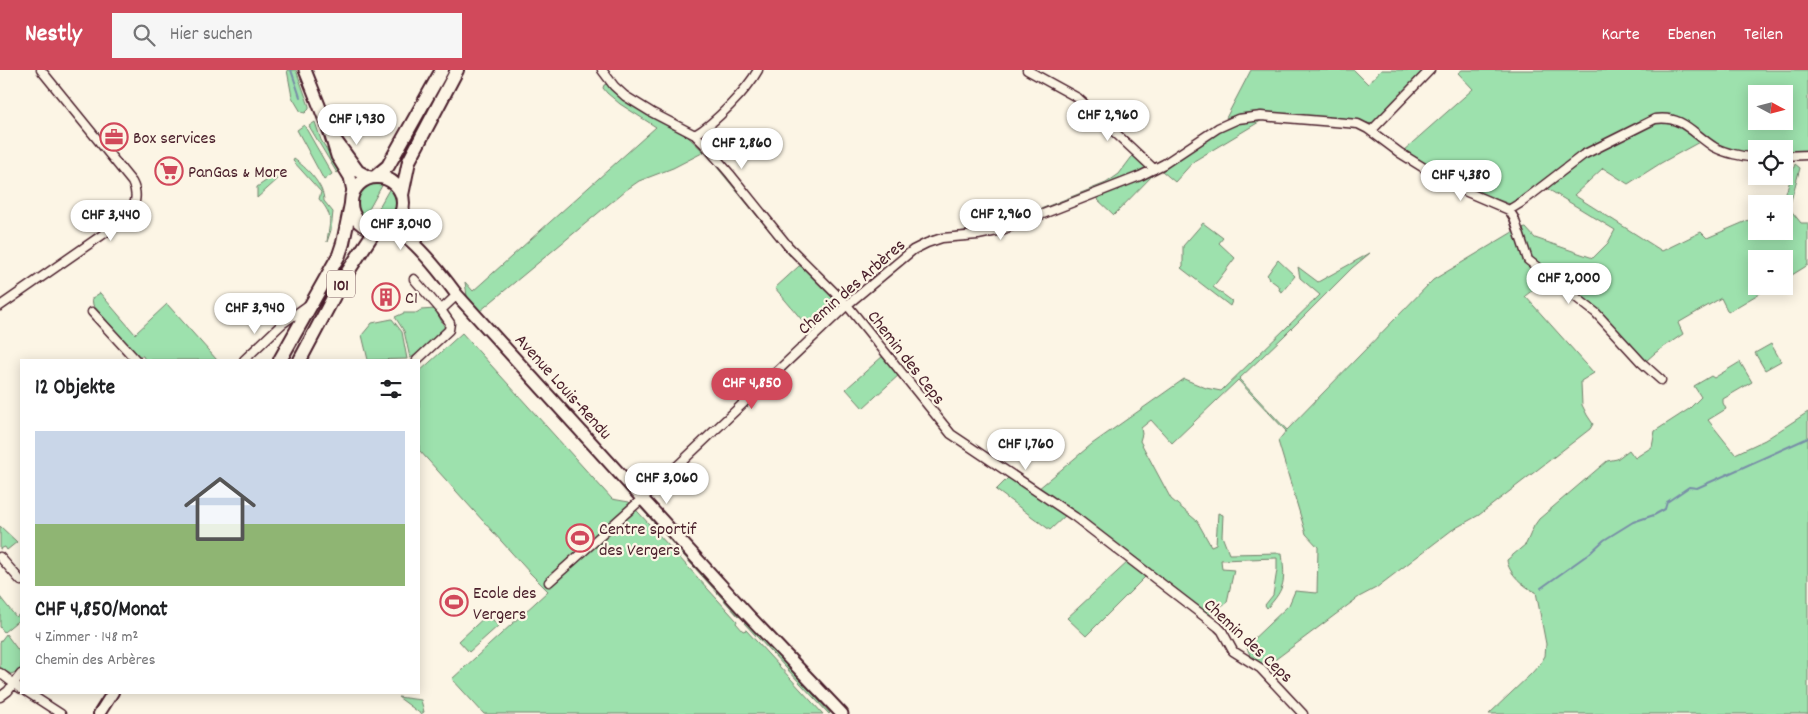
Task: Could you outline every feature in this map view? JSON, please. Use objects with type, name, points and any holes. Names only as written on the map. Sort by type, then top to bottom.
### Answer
[{"type":"main road","points":[[305,70],[337,156],[350,177],[353,191]]},
{"type":"main road","points":[[353,191],[360,182],[373,177],[388,166],[442,70]]},
{"type":"main road","points":[[401,212],[402,195],[409,161],[457,70]]},
{"type":"main road","points":[[330,133],[358,171],[373,177],[388,179],[395,183],[402,195]]},
{"type":"main road","name":"101","points":[[281,359],[301,325],[341,249],[353,191]]},
{"type":"main road","points":[[350,204],[353,214],[359,222],[365,226],[382,228]]},
{"type":"main road","name":"101","points":[[300,359],[343,279],[382,228],[396,220],[401,212]]},
{"type":"main road","name":"Avenue Louis-Rendu","points":[[401,212],[404,224],[425,256]]},
{"type":"main road","name":"Avenue Louis-Rendu","points":[[382,228],[399,231],[425,256],[458,295],[748,614],[842,714]]},
{"type":"street","points":[[0,306],[128,217],[135,202],[135,187],[130,179],[42,70]]},
{"type":"street","name":"Chemin des Ceps","points":[[602,70],[614,86],[632,101],[695,135],[730,174],[788,246],[847,305],[951,434],[1075,517],[1214,623],[1222,631],[1233,650],[1260,668],[1303,714]]},
{"type":"street","points":[[695,135],[708,128],[758,70]]},
{"type":"street","points":[[1027,70],[1078,98],[1154,170]]},
{"type":"street","points":[[1371,131],[1430,70]]},
{"type":"street","name":"Chemin des Arbères","points":[[549,582],[643,498],[847,305],[914,250],[942,238],[1002,230],[1140,176],[1154,170],[1218,128],[1234,120],[1269,116],[1350,123],[1362,126],[1400,153],[1453,186],[1510,210]]},
{"type":"street","points":[[1661,380],[1641,362],[1596,313],[1528,260],[1510,210],[1582,155],[1655,119],[1664,118],[1677,121],[1688,126],[1715,147],[1725,152],[1748,156]]},
{"type":"street","points":[[1793,156],[1808,155]]},
{"type":"street","points":[[414,279],[441,310],[450,324],[450,330],[418,359]]},
{"type":"street","points":[[441,310],[458,295]]},
{"type":"street","points":[[245,359],[282,324],[304,309],[316,297]]},
{"type":"street","points":[[92,312],[135,359]]},
{"type":"street","points":[[287,359],[301,325]]},
{"type":"street","points":[[295,359],[314,332]]},
{"type":"street","points":[[0,557],[20,581]]},
{"type":"street","points":[[0,673],[20,688]]},
{"type":"street","points":[[0,697],[20,675]]},
{"type":"street","points":[[31,694],[61,714]]},
{"type":"street","points":[[94,714],[105,694]]},
{"type":"street","points":[[99,714],[112,694]]},
{"type":"green space","points":[[287,70],[296,70],[309,106],[305,113],[301,112],[292,97]]},
{"type":"green space","points":[[1251,70],[1354,70],[1368,84],[1381,70],[1427,70],[1373,124],[1336,118],[1258,112],[1226,118]]},
{"type":"green space","points":[[1462,70],[1808,70],[1808,153],[1793,154],[1793,140],[1748,140],[1748,155],[1719,146],[1684,120],[1660,115],[1652,116],[1581,153],[1520,201],[1510,204],[1447,179],[1403,151],[1473,89],[1458,73]]},
{"type":"green space","points":[[607,84],[623,98],[686,135],[704,152],[673,168],[639,181],[626,190],[480,311],[467,296],[465,282],[473,291],[656,127],[620,104],[607,93],[603,88]]},
{"type":"green space","points":[[1264,119],[1194,161],[1175,182],[1162,171],[1200,143],[1222,130],[1241,122]]},
{"type":"green space","points":[[1658,121],[1677,123],[1703,140],[1628,184],[1603,168],[1574,195],[1662,251],[1701,232],[1707,238],[1748,220],[1748,240],[1793,240],[1793,213],[1801,223],[1808,223],[1808,265],[1793,274],[1793,250],[1748,250],[1748,295],[1757,295],[1728,312],[1721,298],[1678,323],[1683,334],[1646,361],[1642,360],[1621,337],[1531,260],[1520,229],[1526,228],[1535,238],[1593,258],[1608,243],[1615,230],[1546,188],[1584,157]]},
{"type":"green space","points":[[315,122],[321,140],[340,171],[337,173],[309,126]]},
{"type":"green space","points":[[304,125],[332,174],[324,180],[297,130]]},
{"type":"green space","points":[[1134,154],[1146,166],[1146,170],[1007,225],[912,246],[932,236],[995,226],[1008,222],[1106,183],[1119,174]]},
{"type":"green space","points":[[294,159],[314,177],[321,189],[324,201],[333,212],[331,230],[327,242],[330,220],[327,210],[319,199],[321,192],[293,161]]},
{"type":"green space","points":[[1795,164],[1800,168],[1793,195],[1784,195],[1789,185],[1793,185]]},
{"type":"green space","points":[[719,165],[792,254],[790,256],[716,166]]},
{"type":"green space","points":[[1154,174],[1114,215],[1096,198]]},
{"type":"green space","points":[[273,176],[278,179],[257,198],[257,187]]},
{"type":"green space","points":[[379,181],[384,182],[363,220],[358,214],[356,207],[357,194],[365,185]]},
{"type":"green space","points":[[391,186],[396,192],[398,200],[396,213],[385,222],[378,224],[370,223]]},
{"type":"green space","points":[[1203,223],[1223,238],[1219,243],[1235,258],[1213,287],[1232,301],[1230,306],[1181,268],[1183,266],[1183,246]]},
{"type":"green space","points":[[1516,230],[1524,258],[1547,279],[1525,296],[1594,373],[1581,381],[1582,405],[1593,424],[1590,429],[1479,515],[1452,530],[1376,588],[1359,597],[1264,668],[1250,655],[1246,646],[1289,605],[1295,591],[1317,593],[1318,547],[1306,534],[1278,441],[1286,431],[1238,380],[1172,443],[1151,420],[1141,428],[1140,441],[1171,499],[1197,521],[1211,546],[1216,544],[1218,513],[1223,515],[1222,536],[1229,554],[1282,553],[1283,583],[1278,595],[1267,608],[1265,605],[1273,595],[1277,558],[1221,560],[1222,569],[1234,570],[1227,602],[1208,616],[1038,489],[1092,444],[1184,379],[1206,388],[1221,391],[1320,295],[1300,278],[1298,267],[1318,282],[1370,253],[1352,268],[1239,379],[1287,430],[1433,280]]},
{"type":"green space","points":[[1278,260],[1295,276],[1282,292],[1279,290],[1280,287],[1268,278],[1267,275]]},
{"type":"green space","points":[[799,266],[842,305],[813,333],[775,288]]},
{"type":"green space","points":[[100,293],[135,334],[167,304],[216,359],[144,359],[143,356],[138,356],[93,305],[92,298]]},
{"type":"green space","points":[[435,309],[445,328],[420,355],[418,354],[410,358],[404,331],[395,317],[404,313],[416,313],[421,310]]},
{"type":"green space","points":[[392,319],[402,332],[407,359],[368,359],[362,335],[372,323]]},
{"type":"green space","name":"Centre sportif des Vergers","points":[[462,333],[612,499],[629,502],[737,621],[736,623],[743,631],[746,630],[823,714],[484,714],[452,679],[548,591],[420,451],[420,371]]},
{"type":"green space","points":[[1771,344],[1781,361],[1765,370],[1755,353]]},
{"type":"green space","points":[[884,355],[900,374],[863,408],[846,389]]},
{"type":"green space","points":[[1740,362],[1752,382],[1723,399],[1726,409],[1708,420],[1735,454],[1765,440],[1808,412],[1808,714],[1489,714],[1531,674],[1545,656],[1546,644],[1536,592],[1518,579],[1510,570],[1507,560],[1526,544],[1539,519],[1607,461],[1617,459],[1629,450],[1635,458],[1652,447],[1655,431],[1689,409],[1701,397],[1694,386],[1711,376],[1714,378]]},
{"type":"green space","points":[[1009,477],[1067,514],[1050,530],[996,490]]},
{"type":"green space","points":[[641,504],[742,615],[739,617],[639,506]]},
{"type":"green space","points":[[0,526],[17,542],[7,550],[5,547],[0,549]]},
{"type":"green space","points":[[1129,561],[1147,575],[1086,636],[1067,618]]},
{"type":"green space","points":[[0,597],[16,617],[20,614],[20,619],[4,632],[0,627]]},
{"type":"green space","points":[[488,614],[498,626],[469,652],[459,641]]},
{"type":"green space","points":[[747,621],[830,713],[829,714],[744,623]]},
{"type":"green space","points":[[6,634],[20,653],[20,670],[11,674],[0,668],[0,642]]},
{"type":"green space","points":[[398,697],[421,700],[424,712],[421,714]]},
{"type":"waterway","points":[[291,70],[300,97]]},
{"type":"waterway","points":[[1541,588],[1590,553],[1604,540],[1633,522],[1665,509],[1667,502],[1689,487],[1697,488],[1808,438]]},
{"type":"place","name":"Box services","points":[[114,137]]},
{"type":"place","name":"PanGas & More","points":[[169,171]]},
{"type":"place","name":"C1","points":[[386,297]]},
{"type":"place","name":"Centre sportif des Vergers","points":[[580,538]]},
{"type":"place","name":"Ecole des Vergers","points":[[454,602]]}]
